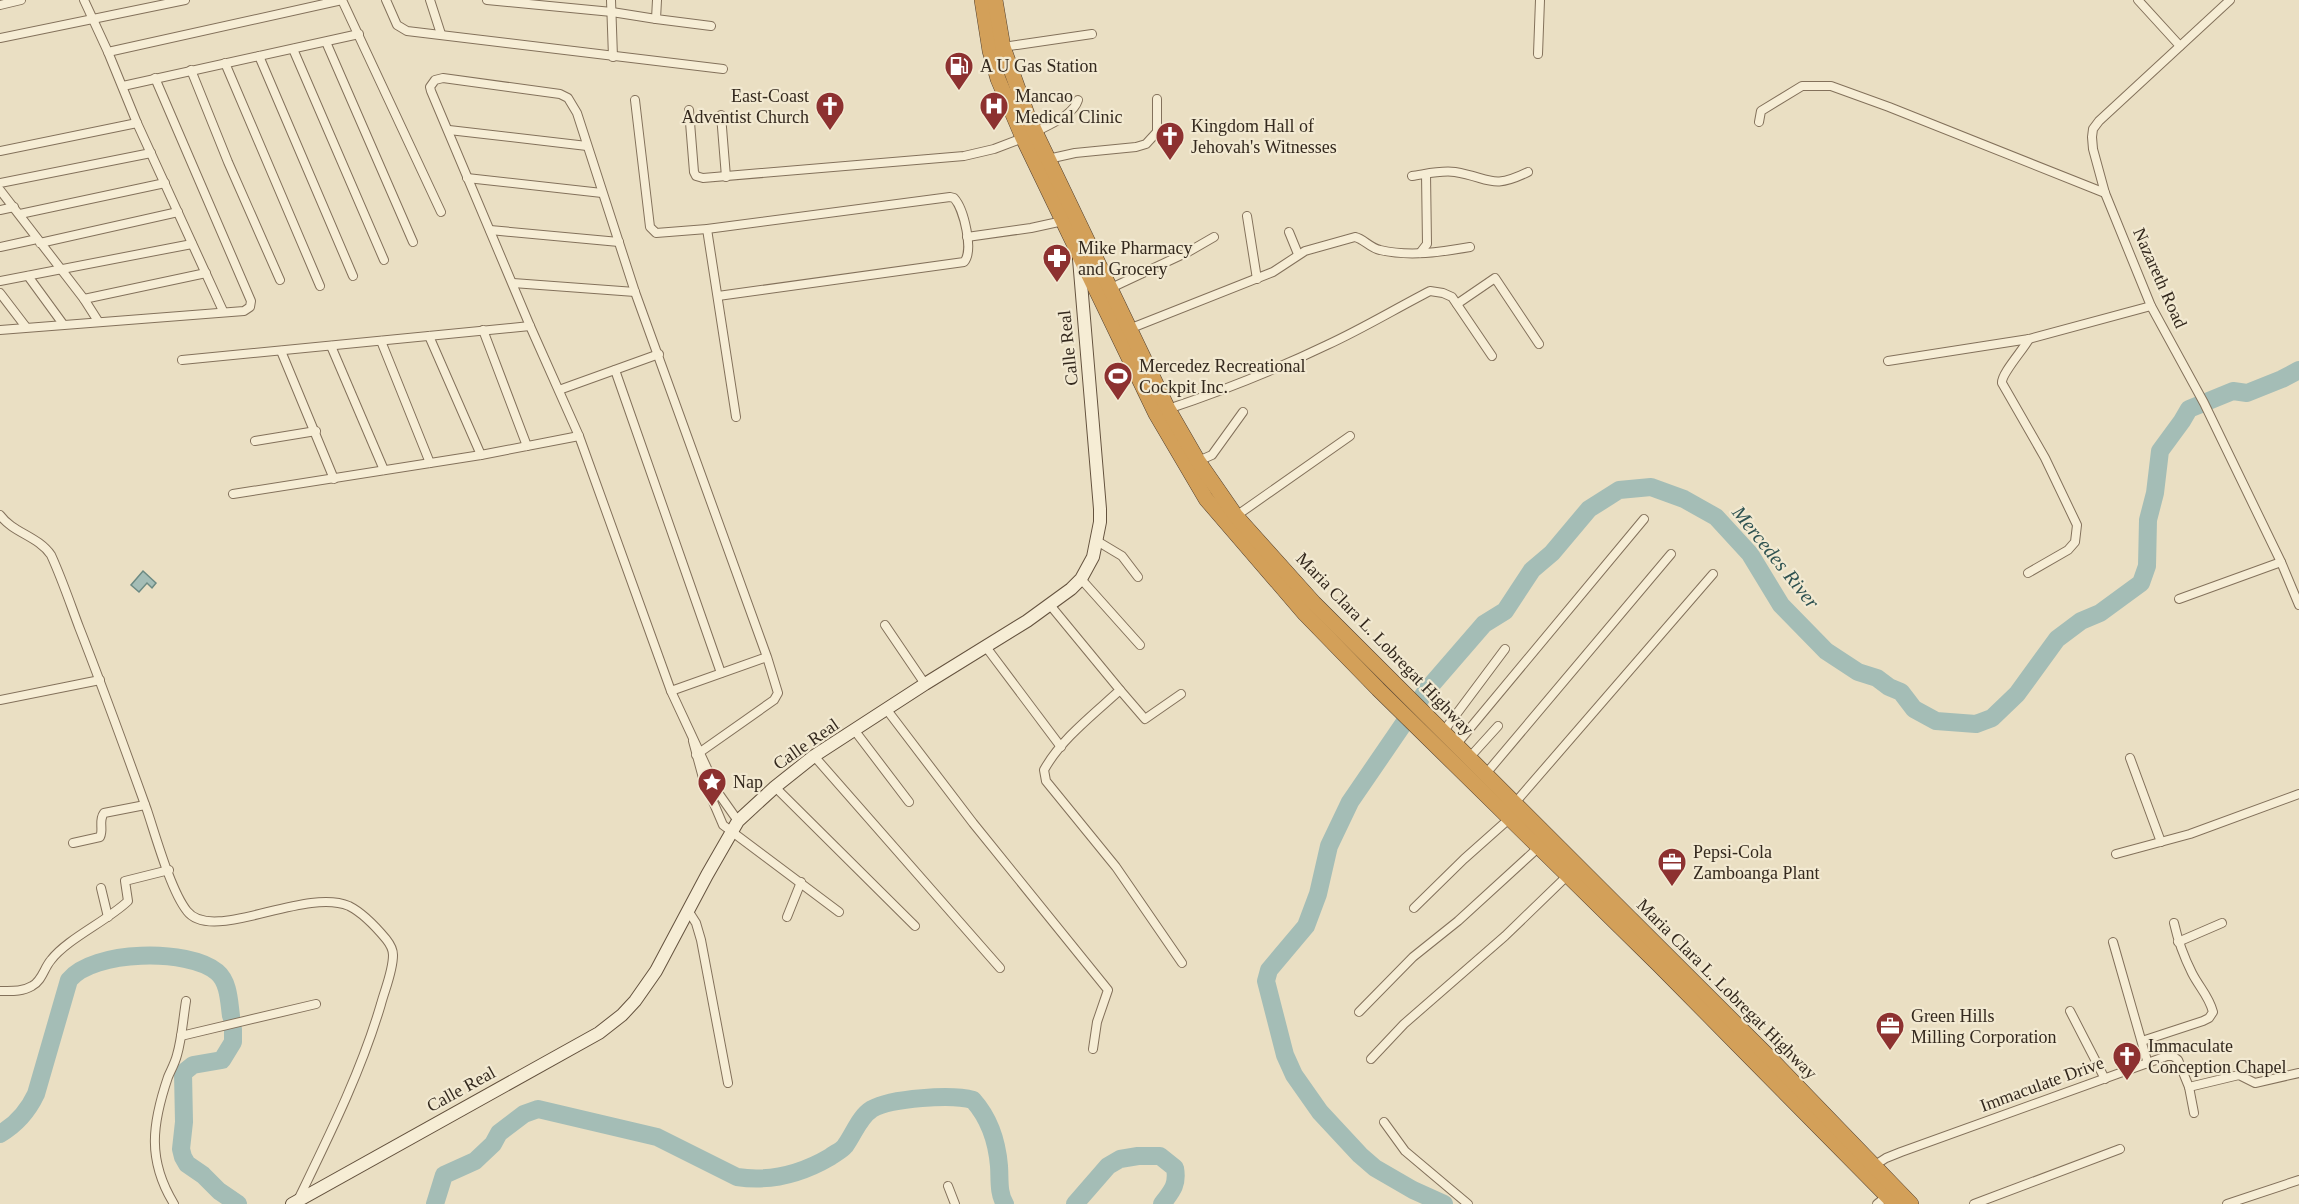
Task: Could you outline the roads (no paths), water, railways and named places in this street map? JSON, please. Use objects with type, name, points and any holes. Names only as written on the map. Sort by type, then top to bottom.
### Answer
[{"type":"highway","name":"Maria Clara L. Lobregat Highway","points":[[982,0],[990,51],[998,79],[1029,135],[1048,159],[1168,409],[1198,461],[1236,516],[1384,683]]},
{"type":"highway","name":"Maria Clara L. Lobregat Highway","points":[[995,0],[1003,47],[1029,135],[1063,221],[1156,414],[1206,499],[1305,614],[1384,683],[1435,732],[1480,780],[1509,819],[1869,1170],[1911,1204]]},
{"type":"highway","name":"Maria Clara L. Lobregat Highway","points":[[1435,732],[1456,745],[1469,758],[1480,780],[1514,804],[1770,1058],[1835,1135]]},
{"type":"highway","name":"Maria Clara L. Lobregat Highway","points":[[1869,1170],[1886,1201]]},
{"type":"street","points":[[0,4],[21,0]]},
{"type":"street","points":[[84,0],[137,123],[223,311]]},
{"type":"street","points":[[0,38],[185,0]]},
{"type":"street","points":[[108,52],[342,0],[441,212]]},
{"type":"street","points":[[386,0],[401,29],[723,69]]},
{"type":"street","points":[[430,0],[441,34]]},
{"type":"street","points":[[487,0],[612,12],[711,26]]},
{"type":"street","points":[[611,0],[613,57]]},
{"type":"street","points":[[656,19],[657,0]]},
{"type":"street","points":[[1538,54],[1540,0]]},
{"type":"street","points":[[2138,0],[2180,45]]},
{"type":"street","name":"Nazareth Road","points":[[2230,0],[2093,129],[2093,149],[2105,193],[2151,306],[2204,403],[2298,599]]},
{"type":"street","points":[[123,86],[359,34]]},
{"type":"street","points":[[1003,47],[1092,34]]},
{"type":"street","points":[[326,42],[413,242]]},
{"type":"street","points":[[293,49],[384,260]]},
{"type":"street","points":[[259,56],[353,276]]},
{"type":"street","points":[[225,63],[320,286]]},
{"type":"street","points":[[191,70],[228,162],[280,280]]},
{"type":"street","points":[[0,330],[244,311],[250,307],[251,301],[155,78]]},
{"type":"street","points":[[698,754],[777,697],[767,657],[635,292],[572,104],[568,98],[560,94],[443,78],[435,80],[430,87],[530,326],[579,436],[671,691],[707,776],[712,802],[723,825],[839,912]]},
{"type":"street","points":[[1759,122],[1761,111],[1802,86],[1831,86],[2105,193]]},
{"type":"street","points":[[1048,159],[1075,153],[1113,151],[1146,144],[1157,132],[1157,99]]},
{"type":"street","points":[[635,100],[650,227],[661,234],[950,197],[958,202],[968,237],[967,259],[958,264],[718,296]]},
{"type":"street","points":[[689,110],[696,176],[703,178],[964,156],[994,149],[1029,135],[1070,111],[1076,106],[1078,100]]},
{"type":"street","points":[[721,115],[726,177]]},
{"type":"street","points":[[0,151],[137,123]]},
{"type":"street","points":[[449,130],[587,146]]},
{"type":"street","points":[[0,183],[151,153]]},
{"type":"street","points":[[1412,176],[1454,172],[1498,183],[1528,172]]},
{"type":"street","points":[[1420,253],[1427,244],[1426,174]]},
{"type":"street","points":[[467,178],[602,193]]},
{"type":"street","points":[[0,210],[17,211],[165,183]]},
{"type":"street","points":[[0,190],[84,299],[98,321]]},
{"type":"street","points":[[0,247],[178,212]]},
{"type":"street","points":[[1247,216],[1257,279]]},
{"type":"street","points":[[968,237],[1063,221]]},
{"type":"street","points":[[707,229],[736,417]]},
{"type":"street","points":[[490,230],[619,242]]},
{"type":"street","points":[[1289,232],[1298,254]]},
{"type":"street","name":"Calle Real","points":[[295,1202],[599,1033],[622,1015],[656,971],[738,821],[814,756],[1050,605],[1081,579],[1093,557],[1100,516],[1079,256],[1084,234]]},
{"type":"street","points":[[1111,288],[1188,252],[1214,237]]},
{"type":"street","points":[[1129,329],[1257,279],[1280,268],[1298,254],[1354,237],[1381,250],[1420,253],[1470,247]]},
{"type":"street","points":[[0,281],[192,244]]},
{"type":"street","points":[[84,299],[207,273]]},
{"type":"street","points":[[28,276],[63,324]]},
{"type":"street","points":[[1457,304],[1495,278],[1539,344]]},
{"type":"street","points":[[513,283],[635,292]]},
{"type":"street","points":[[1168,409],[1236,386],[1330,344],[1430,291],[1452,297],[1492,356]]},
{"type":"street","points":[[0,293],[26,327]]},
{"type":"street","points":[[1888,361],[2029,339],[2151,306]]},
{"type":"street","points":[[182,360],[530,326]]},
{"type":"street","points":[[483,330],[527,446]]},
{"type":"street","points":[[429,336],[481,455]]},
{"type":"street","points":[[2028,573],[2068,550],[2075,542],[2077,534],[2075,518],[2045,458],[2002,383],[2001,378],[2004,371],[2020,354],[2029,339]]},
{"type":"street","points":[[381,341],[430,463]]},
{"type":"street","points":[[331,346],[384,470]]},
{"type":"street","points":[[281,351],[334,479]]},
{"type":"street","points":[[559,390],[658,354]]},
{"type":"street","points":[[615,370],[721,673]]},
{"type":"street","points":[[1198,461],[1212,455],[1243,412]]},
{"type":"street","points":[[255,441],[316,431]]},
{"type":"street","points":[[233,494],[481,455],[579,436]]},
{"type":"street","points":[[1236,516],[1350,436]]},
{"type":"street","points":[[0,515],[3,524],[34,540],[46,548],[51,555],[100,680],[169,870],[187,911],[195,919],[213,922],[236,920],[307,902],[331,902],[348,906],[361,913],[388,940],[392,949],[390,974],[370,1042],[334,1126],[295,1202]]},
{"type":"street","points":[[1456,745],[1644,519]]},
{"type":"street","points":[[1097,541],[1122,556],[1138,577]]},
{"type":"street","points":[[1480,780],[1671,554]]},
{"type":"street","points":[[2179,599],[2281,562]]},
{"type":"street","points":[[1514,804],[1713,574]]},
{"type":"street","points":[[1081,579],[1140,645]]},
{"type":"street","points":[[1050,605],[1143,718],[1147,719],[1181,694]]},
{"type":"street","points":[[885,625],[925,684]]},
{"type":"street","points":[[986,647],[1061,747]]},
{"type":"street","points":[[1435,732],[1505,649]]},
{"type":"street","points":[[671,691],[767,657]]},
{"type":"street","points":[[0,700],[100,680]]},
{"type":"street","points":[[1120,690],[1061,747],[1044,770],[1046,781],[1116,867],[1182,963]]},
{"type":"street","points":[[887,710],[973,823],[1108,990],[1097,1022],[1093,1049]]},
{"type":"street","points":[[1469,758],[1498,726]]},
{"type":"street","points":[[855,731],[909,802]]},
{"type":"street","points":[[814,756],[1000,968]]},
{"type":"street","points":[[2130,758],[2161,842]]},
{"type":"street","points":[[707,776],[738,821]]},
{"type":"street","points":[[775,787],[915,926]]},
{"type":"street","points":[[712,802],[719,794]]},
{"type":"street","points":[[2116,854],[2242,816],[2299,794]]},
{"type":"street","points":[[74,843],[100,837],[102,834],[101,817],[104,813],[145,805]]},
{"type":"street","points":[[1414,908],[1509,819]]},
{"type":"street","points":[[1359,1012],[1413,957],[1458,921],[1539,847]]},
{"type":"street","points":[[0,991],[19,990],[31,987],[38,982],[50,960],[62,948],[128,901],[125,881],[169,870]]},
{"type":"street","points":[[1371,1059],[1404,1024],[1505,936],[1567,876]]},
{"type":"street","points":[[787,917],[801,882]]},
{"type":"street","points":[[101,888],[108,917]]},
{"type":"street","points":[[689,912],[696,922],[701,940],[728,1083]]},
{"type":"street","points":[[2142,1041],[2203,1022],[2213,1012],[2207,995],[2192,973],[2178,942],[2174,923]]},
{"type":"street","points":[[2178,942],[2222,923]]},
{"type":"street","points":[[2113,942],[2148,1064]]},
{"type":"street","points":[[174,1204],[165,1190],[159,1170],[154,1136],[158,1112],[177,1056],[186,1001]]},
{"type":"street","points":[[181,1036],[316,1004]]},
{"type":"street","points":[[2070,1011],[2104,1079]]},
{"type":"street","name":"Immaculate Drive","points":[[1869,1170],[1901,1152],[2167,1056],[2174,1056],[2178,1060],[2189,1087]]},
{"type":"street","points":[[2194,1113],[2189,1087],[2239,1075],[2255,1083],[2299,1073]]},
{"type":"street","points":[[1384,1122],[1405,1151],[1468,1204]]},
{"type":"street","points":[[1974,1204],[2120,1149]]},
{"type":"street","points":[[2227,1204],[2299,1180]]},
{"type":"street","points":[[948,1186],[955,1204]]},
{"type":"water","points":[[143,571],[156,583],[152,588],[147,583],[139,592],[131,585]]},
{"type":"waterway","name":"Mercedes River","points":[[1444,1204],[1413,1190],[1375,1168],[1320,1112],[1294,1075],[1285,1055],[1266,981],[1269,970],[1306,926],[1318,894],[1329,846],[1350,802],[1426,691],[1484,624],[1505,611],[1532,570],[1552,553],[1589,509],[1619,490],[1651,487],[1684,499],[1716,517],[1750,554],[1781,605],[1826,651],[1858,672],[1877,678],[1901,692],[1914,709],[1936,721],[1976,724],[1992,718],[2017,694],[2057,639],[2081,621],[2100,613],[2141,583],[2147,566],[2148,520],[2155,493],[2160,451],[2189,409],[2233,391],[2247,393],[2299,370]]},
{"type":"waterway","name":"Mercedes River","points":[[0,1134],[21,1117],[36,1094],[69,980],[81,970],[119,958],[141,956],[164,956],[203,964],[217,972],[224,981],[231,1016]]},
{"type":"waterway","name":"Mercedes River","points":[[233,1029],[233,1042],[222,1060],[193,1065],[183,1073],[184,1122],[181,1149],[187,1164],[238,1204]]},
{"type":"waterway","name":"Mercedes River","points":[[435,1204],[444,1175],[475,1161],[493,1144],[499,1133],[524,1114],[538,1109],[657,1137],[737,1177],[761,1178],[797,1172],[830,1157],[845,1146],[860,1121],[872,1109],[893,1102],[937,1097],[973,1100],[984,1115],[996,1148],[1000,1191],[1005,1204]]},
{"type":"waterway","name":"Mercedes River","points":[[1075,1204],[1108,1166],[1120,1159],[1138,1156],[1160,1156],[1175,1168],[1176,1179],[1173,1188],[1162,1204]]},
{"type":"place","name":"A U Gas Station","points":[[959,92]]},
{"type":"place","name":"East-Coast Adventist Church","points":[[830,132]]},
{"type":"place","name":"Mancao Medical Clinic","points":[[994,132]]},
{"type":"place","name":"Kingdom Hall of Jehovah's Witnesses","points":[[1170,162]]},
{"type":"place","name":"Mike Pharmacy and Grocery","points":[[1057,284]]},
{"type":"place","name":"Mercedez Recreational Cockpit Inc.","points":[[1118,402]]},
{"type":"place","name":"Nap","points":[[712,808]]},
{"type":"place","name":"Pepsi-Cola Zamboanga Plant","points":[[1672,888]]},
{"type":"place","name":"Green Hills Milling Corporation","points":[[1890,1052]]},
{"type":"place","name":"Immaculate Conception Chapel","points":[[2127,1082]]}]
